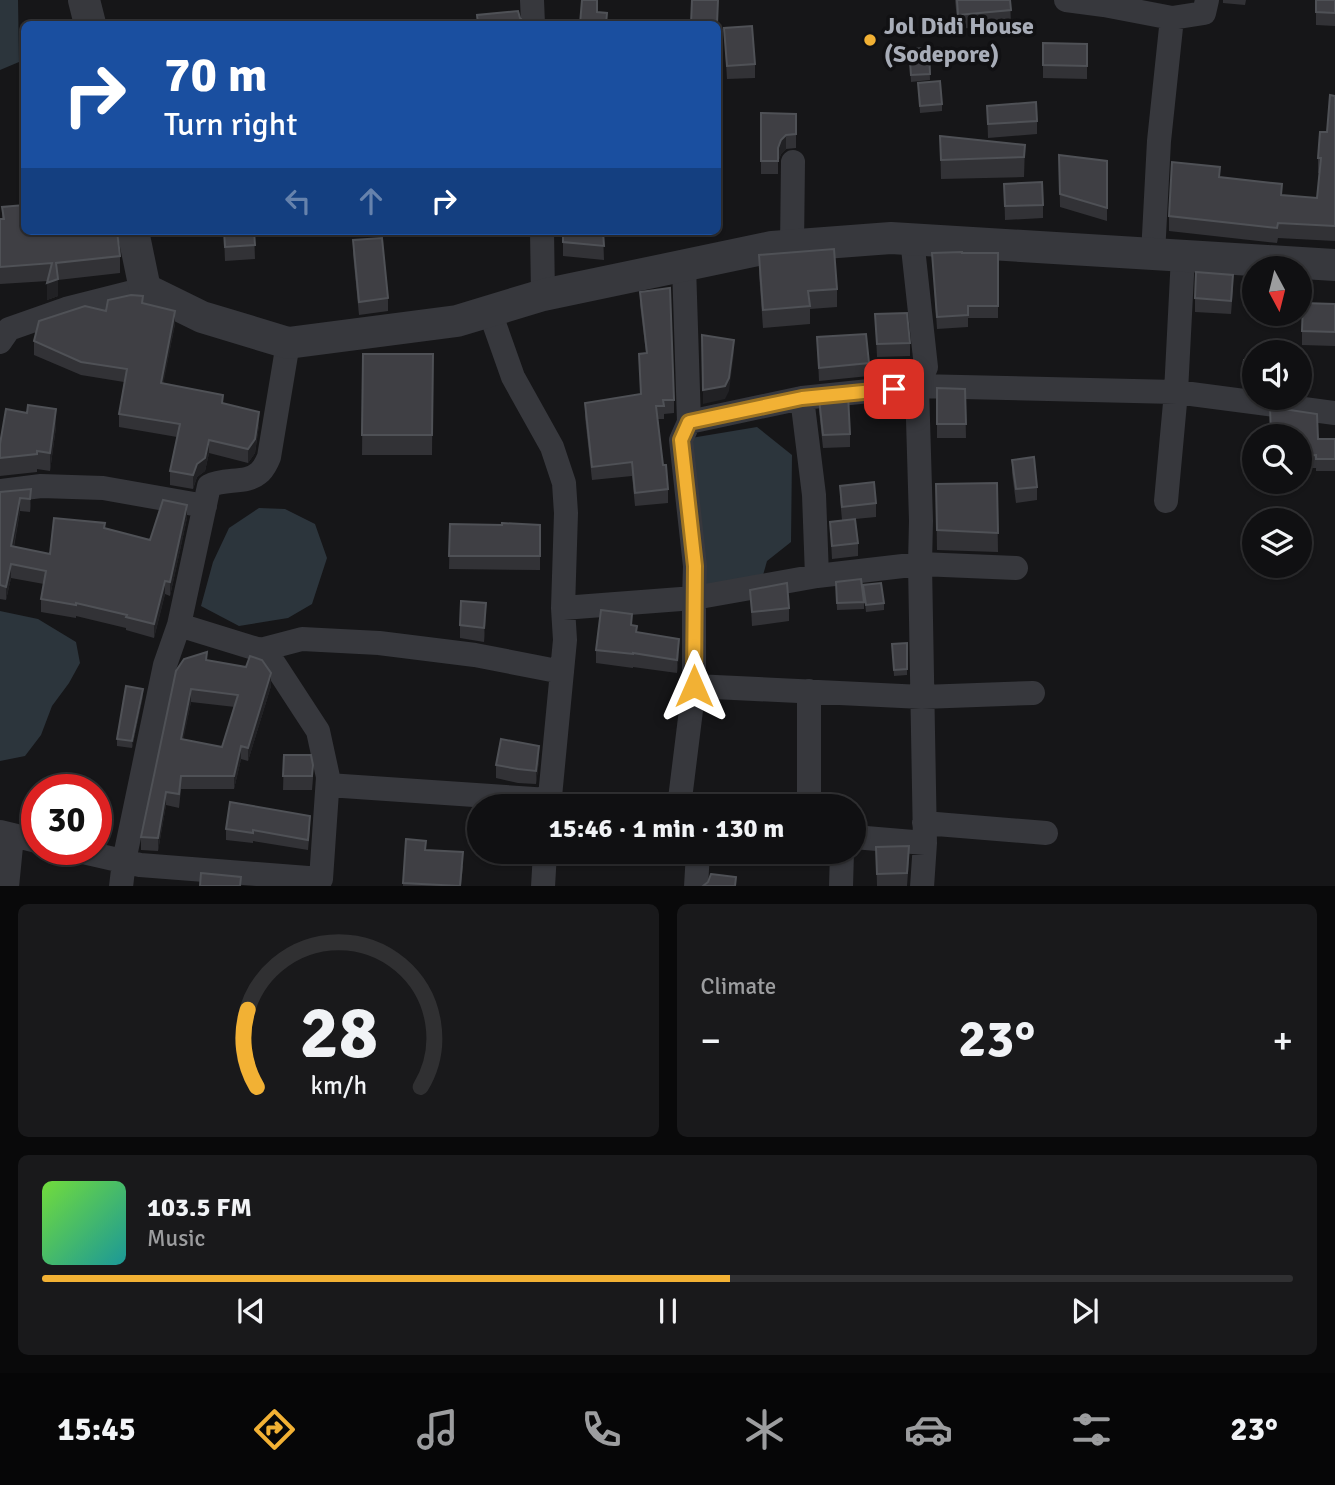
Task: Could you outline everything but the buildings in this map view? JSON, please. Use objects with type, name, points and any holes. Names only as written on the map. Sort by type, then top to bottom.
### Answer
[{"type":"street","points":[[84,0],[89,21]]},
{"type":"street","points":[[532,0],[533,21]]},
{"type":"street","points":[[1066,0],[1172,18],[1204,13],[1207,0]]},
{"type":"street","points":[[1166,501],[1176,392],[1159,141],[1172,18]]},
{"type":"street","points":[[792,246],[793,162]]},
{"type":"street","points":[[134,235],[145,289]]},
{"type":"street","points":[[541,235],[542,295]]},
{"type":"street","points":[[0,342],[9,329],[65,309],[145,289],[202,317],[289,343],[457,321],[542,295],[772,247],[891,238],[1335,265]]},
{"type":"street","points":[[912,239],[926,367],[917,386],[921,521],[924,833],[922,886]]},
{"type":"street","points":[[681,794],[694,686],[695,566],[681,440],[689,422],[684,266]]},
{"type":"street","points":[[490,312],[513,377],[552,447],[564,483],[565,640],[550,794]]},
{"type":"street","points":[[121,886],[164,665],[179,625],[209,486],[218,481],[250,478],[261,471],[269,457],[289,343]]},
{"type":"street","points":[[689,422],[802,398],[917,386],[1176,392],[1335,413]]},
{"type":"street","points":[[802,398],[814,495],[817,576]]},
{"type":"street","points":[[0,491],[41,486],[103,488],[205,506]]},
{"type":"street","points":[[563,608],[694,598],[817,576],[920,564],[1016,568]]},
{"type":"street","points":[[112,858],[140,864],[321,883],[328,777],[318,731],[273,662],[260,650],[179,625]]},
{"type":"street","points":[[260,650],[302,639],[379,643],[475,655],[562,672]]},
{"type":"street","points":[[694,686],[922,697],[1033,693]]},
{"type":"street","points":[[809,691],[809,794]]},
{"type":"street","points":[[328,785],[467,796]]},
{"type":"street","points":[[866,836],[1046,832]]},
{"type":"street","points":[[6,834],[7,886]]},
{"type":"street","points":[[543,886],[544,864]]},
{"type":"street","points":[[696,886],[697,864]]},
{"type":"street","points":[[841,886],[842,864]]},
{"type":"shaded area","points":[[0,0],[18,0],[19,62],[0,70]]},
{"type":"shaded area","points":[[757,427],[792,455],[791,542],[767,561],[760,586],[698,594],[691,438]]},
{"type":"shaded area","points":[[259,508],[285,509],[315,524],[327,558],[312,604],[288,618],[239,626],[201,606],[213,562],[229,528]]},
{"type":"shaded area","points":[[0,611],[38,619],[76,642],[80,663],[52,706],[41,735],[25,756],[0,761]]},
{"type":"place","name":"Jol Didi House (Sodepore)","points":[[870,40]]},
{"type":"route","points":[[694,686],[695,566],[681,440],[689,422],[802,398],[894,389]]}]
